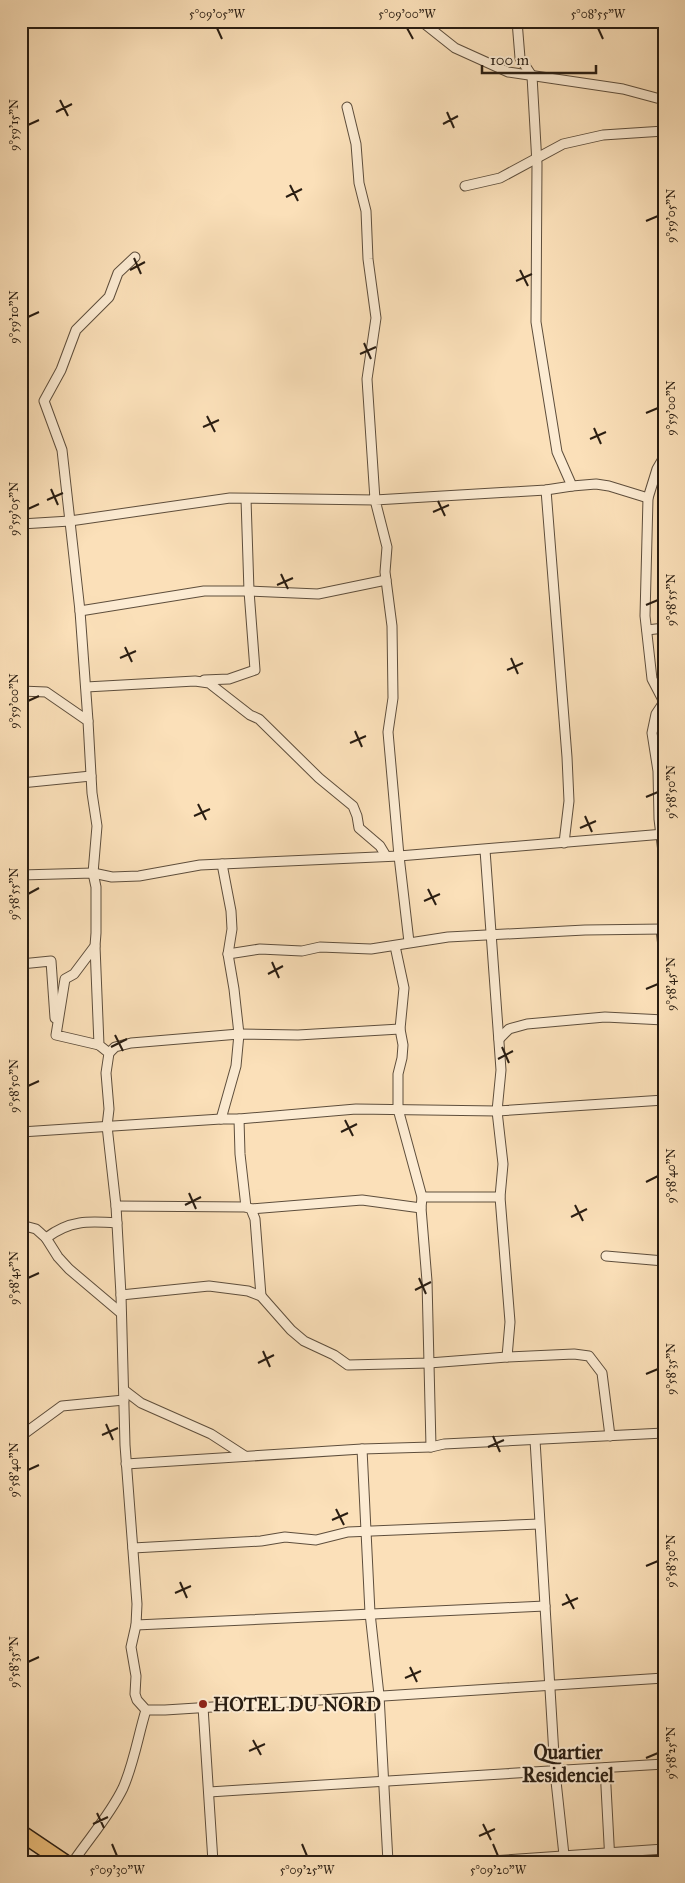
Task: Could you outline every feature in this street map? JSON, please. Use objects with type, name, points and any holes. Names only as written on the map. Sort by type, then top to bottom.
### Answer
[{"type":"highway","points":[[21,1833],[64,1862]]},
{"type":"street","points":[[422,21],[455,48],[508,72],[623,89],[664,100]]},
{"type":"street","points":[[517,21],[520,58],[532,76],[537,158],[536,322],[557,452],[572,486]]},
{"type":"street","points":[[346,107],[356,144],[359,183],[366,211],[368,258],[376,318],[367,379],[375,500],[387,547],[386,580],[392,626],[393,698],[388,732],[409,942]]},
{"type":"street","points":[[465,186],[500,178],[563,144],[603,135],[664,131]]},
{"type":"street","points":[[99,1045],[95,946],[96,887],[93,873],[98,826],[91,776],[80,611],[62,450],[44,401],[61,370],[76,330],[109,297],[118,273],[136,257]]},
{"type":"street","points":[[664,457],[657,469],[648,498],[645,616],[652,679],[664,702],[656,714],[652,733],[658,771],[659,819],[663,834],[664,860]]},
{"type":"street","points":[[21,524],[70,521],[230,498],[375,500],[546,490],[596,484],[648,498]]},
{"type":"street","points":[[546,490],[567,757],[568,801],[564,843]]},
{"type":"street","points":[[86,687],[229,679],[255,670],[249,591],[246,499]]},
{"type":"street","points":[[80,611],[204,591],[318,594],[386,580]]},
{"type":"street","points":[[646,630],[664,628]]},
{"type":"street","points":[[195,681],[209,683],[250,715],[259,719],[320,778],[353,806],[358,816],[360,828],[368,838],[380,846],[386,856]]},
{"type":"street","points":[[21,691],[46,692],[88,721]]},
{"type":"street","points":[[21,783],[91,776]]},
{"type":"street","points":[[21,875],[93,873],[112,877],[139,876],[200,865],[399,856],[663,834]]},
{"type":"street","points":[[485,850],[501,1070],[497,1111],[503,1164],[500,1197],[510,1322],[507,1357]]},
{"type":"street","points":[[221,1119],[236,1066],[239,1034],[228,954],[232,929],[231,910],[222,864]]},
{"type":"street","points":[[228,954],[260,949],[302,951],[320,947],[371,949],[448,937],[585,930],[662,929],[664,955]]},
{"type":"street","points":[[56,1035],[65,979],[74,974],[95,946]]},
{"type":"street","points":[[395,946],[404,988],[400,1029],[403,1045],[398,1074],[398,1109],[422,1196],[427,1281],[431,1447]]},
{"type":"street","points":[[21,964],[51,961],[56,1035]]},
{"type":"street","points":[[498,1039],[509,1029],[527,1024],[605,1017],[664,1020]]},
{"type":"street","points":[[146,1710],[137,1700],[135,1694],[136,1676],[132,1647],[137,1604],[126,1464],[121,1295],[116,1206],[107,1126],[109,1109],[106,1072],[109,1053],[114,1047],[131,1042],[239,1034],[298,1035],[400,1029]]},
{"type":"street","points":[[56,1035],[99,1045],[109,1053]]},
{"type":"street","points":[[21,1132],[239,1119],[356,1109],[497,1111],[664,1100]]},
{"type":"street","points":[[239,1119],[240,1154],[248,1208],[255,1219],[261,1296]]},
{"type":"street","points":[[422,1196],[500,1197]]},
{"type":"street","points":[[116,1206],[248,1208],[362,1200],[422,1208]]},
{"type":"street","points":[[46,1238],[57,1230],[77,1222],[117,1223]]},
{"type":"street","points":[[21,1225],[36,1229],[46,1238],[69,1268],[121,1313]]},
{"type":"street","points":[[606,1256],[664,1261]]},
{"type":"street","points":[[121,1295],[218,1286],[241,1289],[261,1296],[304,1341],[334,1355],[348,1365],[429,1363],[574,1354],[590,1356],[602,1373],[610,1436]]},
{"type":"street","points":[[124,1390],[141,1403],[211,1434],[245,1456]]},
{"type":"street","points":[[21,1436],[62,1406],[124,1400]]},
{"type":"street","points":[[126,1464],[362,1449],[431,1447],[444,1444],[664,1433]]},
{"type":"street","points":[[534,1440],[555,1772],[564,1855]]},
{"type":"street","points":[[362,1449],[370,1613],[380,1695],[388,1862]]},
{"type":"street","points":[[133,1548],[253,1542],[285,1537],[316,1540],[348,1532],[366,1530],[539,1524]]},
{"type":"street","points":[[136,1625],[545,1606]]},
{"type":"street","points":[[146,1710],[664,1678]]},
{"type":"street","points":[[203,1707],[213,1862]]},
{"type":"street","points":[[73,1862],[105,1818],[123,1787],[131,1766],[146,1710]]},
{"type":"street","points":[[209,1792],[664,1764]]},
{"type":"street","points":[[605,1768],[610,1862]]},
{"type":"street","points":[[478,1862],[664,1849]]},
{"type":"place","name":"HOTEL DU NORD","points":[[203,1704]]},
{"type":"district","name":"Quartier Residenciel","points":[[568,1764]]}]
